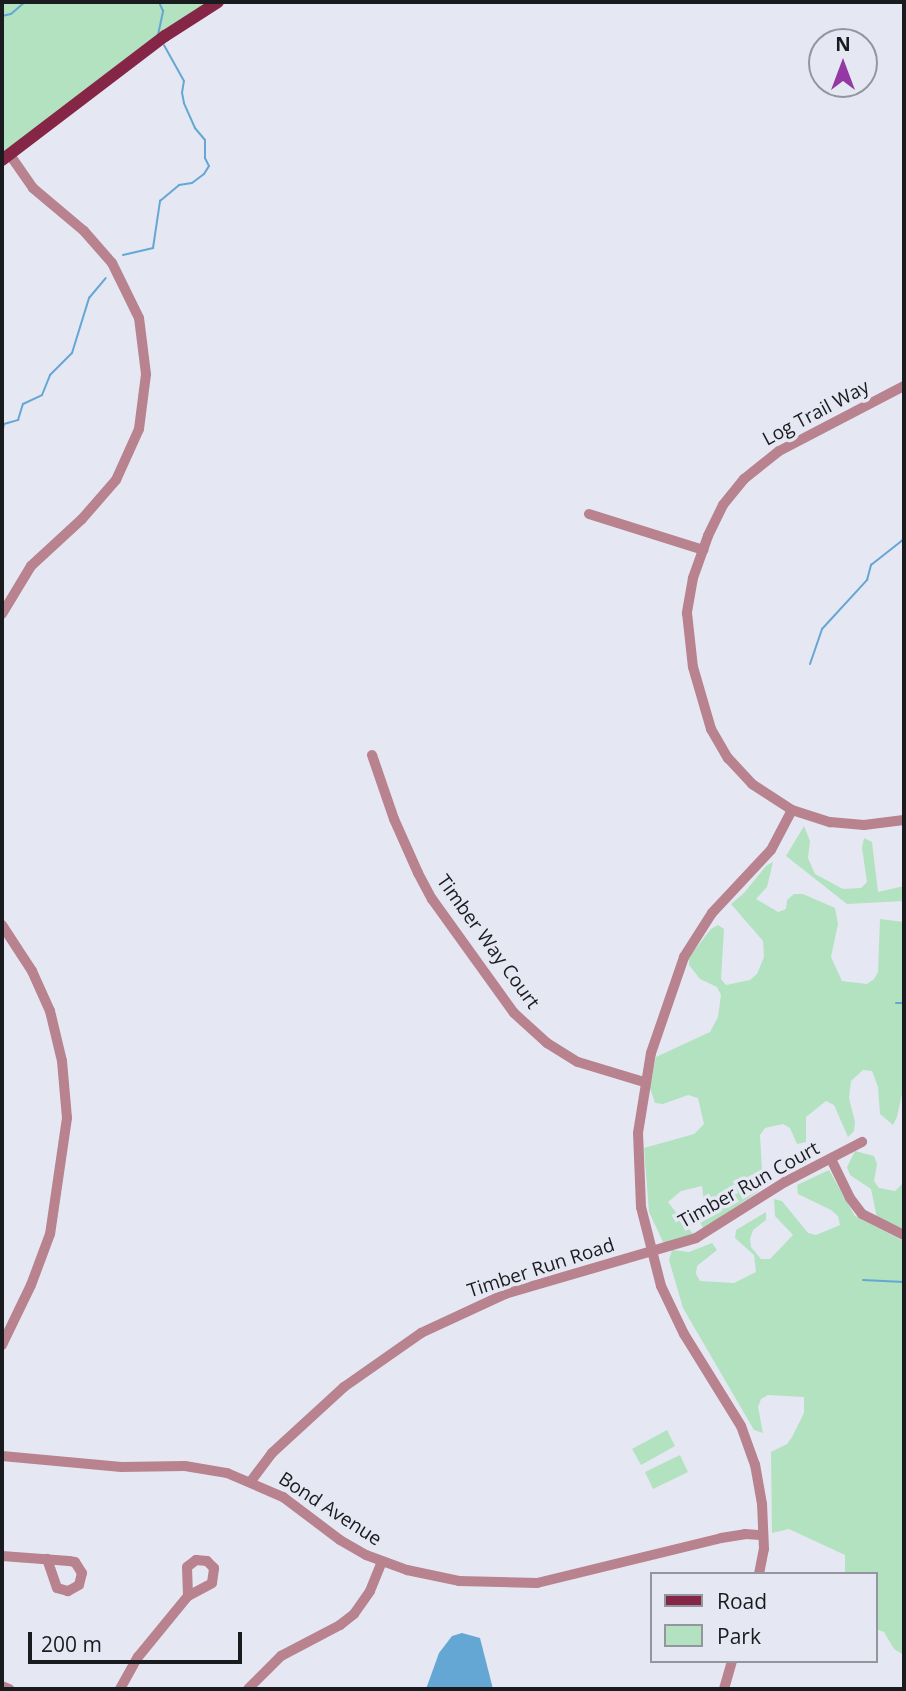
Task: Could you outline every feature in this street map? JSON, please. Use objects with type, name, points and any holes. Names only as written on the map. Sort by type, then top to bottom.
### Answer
[{"type":"main road","points":[[6,157],[164,36],[218,2]]},
{"type":"street","points":[[2,614],[31,566],[82,519],[116,480],[139,429],[146,374],[139,318],[112,263],[84,231],[33,188],[6,157]]},
{"type":"street","name":"Log Trail Way","points":[[904,386],[762,463],[723,505],[690,587],[687,623],[691,657],[707,719],[719,744],[739,771],[766,795],[792,810],[841,824],[873,825],[904,820]]},
{"type":"street","points":[[589,514],[703,550]]},
{"type":"street","name":"Timber Way Court","points":[[372,755],[394,819],[423,882],[514,1013],[547,1043],[578,1062],[644,1082]]},
{"type":"street","points":[[759,1572],[764,1549],[761,1535],[761,1493],[745,1435],[677,1322],[651,1253],[638,1173],[638,1133],[644,1082],[665,1010],[689,947],[718,906],[771,850],[792,810]]},
{"type":"street","points":[[2,925],[32,971],[50,1011],[62,1060],[67,1118],[50,1234],[31,1285],[2,1345]]},
{"type":"street","name":"Timber Run Court","points":[[651,1253],[696,1238],[785,1182],[862,1142]]},
{"type":"street","points":[[831,1159],[850,1198],[862,1214],[904,1235]]},
{"type":"street","name":"Timber Run Road","points":[[251,1481],[272,1453],[344,1387],[421,1333],[505,1294],[651,1253]]},
{"type":"street","name":"Bond Avenue","points":[[2,1456],[121,1467],[185,1466],[217,1471],[251,1481],[283,1497],[340,1540],[382,1562],[459,1581],[523,1584],[552,1580],[720,1538],[761,1535]]},
{"type":"street","points":[[2,1556],[47,1559]]},
{"type":"street","points":[[248,1689],[282,1656],[340,1625],[354,1614],[370,1591],[382,1562]]},
{"type":"street","points":[[120,1689],[138,1657],[188,1596]]},
{"type":"street","points":[[724,1689],[732,1663]]},
{"type":"street","points":[[2,1686],[9,1689]]},
{"type":"green space","points":[[2,2],[212,2],[2,155]]},
{"type":"green space","points":[[804,826],[810,841],[808,858],[815,874],[843,889],[861,888],[867,882],[862,848],[864,838],[872,842],[878,892],[904,886],[904,901],[847,904],[786,856]]},
{"type":"green space","points":[[773,862],[767,887],[756,899],[778,912],[786,909],[787,900],[794,894],[803,894],[835,908],[838,924],[831,957],[842,981],[867,984],[874,979],[878,972],[880,919],[904,922],[904,1085],[897,1117],[893,1125],[880,1114],[878,1087],[872,1071],[863,1070],[851,1081],[849,1098],[855,1122],[854,1131],[848,1137],[834,1105],[826,1101],[806,1117],[806,1142],[797,1144],[790,1128],[783,1124],[765,1128],[760,1135],[763,1188],[704,1229],[696,1216],[704,1205],[702,1186],[681,1191],[668,1202],[693,1234],[664,1244],[649,1212],[644,1148],[694,1134],[704,1124],[698,1098],[688,1095],[663,1104],[655,1103],[650,1088],[656,1057],[710,1032],[718,1017],[721,995],[717,987],[700,979],[689,965],[689,957],[711,929],[718,925],[724,929],[721,979],[726,985],[750,980],[757,974],[764,957],[763,941],[731,904],[744,893],[766,866]]},
{"type":"green space","points":[[855,1151],[874,1156],[877,1164],[874,1181],[879,1188],[895,1191],[904,1182],[904,1229],[877,1218],[871,1189],[850,1175],[847,1167]]},
{"type":"green space","points":[[829,1170],[855,1216],[904,1241],[904,1655],[894,1649],[884,1632],[878,1630],[878,1572],[845,1572],[845,1555],[789,1529],[772,1533],[771,1452],[787,1444],[792,1437],[804,1413],[804,1397],[768,1395],[761,1399],[758,1407],[763,1433],[754,1430],[683,1308],[669,1260],[672,1250],[689,1252],[712,1243],[717,1250],[697,1266],[696,1274],[700,1281],[734,1283],[756,1272],[754,1255],[735,1238],[736,1230],[766,1212],[766,1220],[753,1230],[750,1239],[751,1247],[761,1259],[770,1259],[793,1235],[775,1216],[774,1199],[782,1201],[808,1233],[816,1235],[840,1225],[838,1216],[831,1210],[798,1194],[797,1185]]},
{"type":"green space","points":[[667,1430],[675,1446],[641,1465],[632,1449]]},
{"type":"green space","points":[[680,1455],[688,1472],[653,1489],[645,1472]]},
{"type":"water","points":[[462,1633],[480,1638],[493,1689],[426,1689],[439,1653],[452,1636]]},
{"type":"waterway","points":[[2,16],[11,14],[25,2]]},
{"type":"waterway","points":[[26,2],[42,2]]},
{"type":"waterway","points":[[158,35],[163,11],[159,2]]},
{"type":"waterway","points":[[123,255],[153,248],[160,201],[179,185],[192,183],[204,174],[209,166],[205,158],[205,140],[195,128],[184,103],[184,81],[164,45]]},
{"type":"waterway","points":[[2,434],[4,424],[18,420],[23,404],[42,395],[50,375],[72,353],[89,298],[106,278]]},
{"type":"waterway","points":[[810,664],[822,629],[867,580],[871,565],[904,539]]},
{"type":"waterway","points":[[896,1003],[904,1003]]},
{"type":"waterway","points":[[863,1280],[904,1282]]}]
